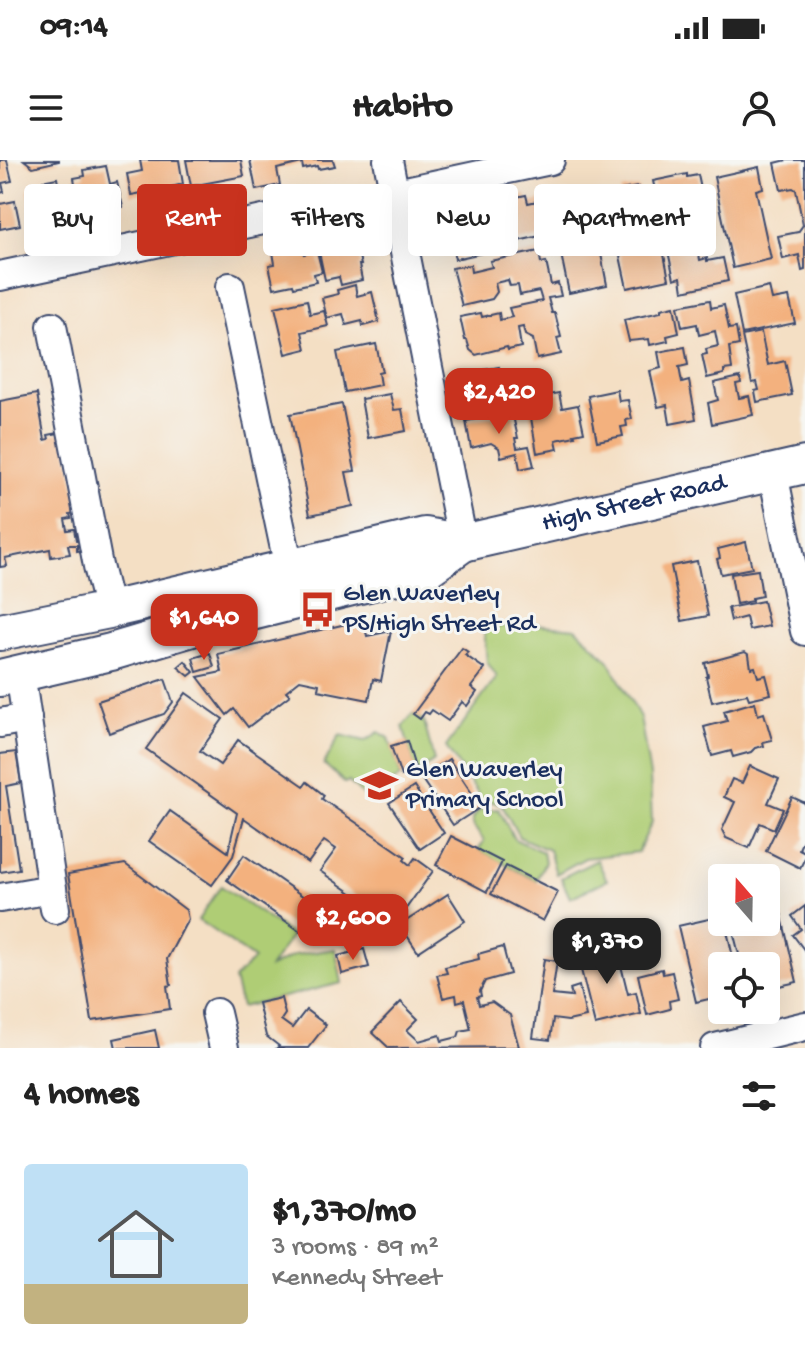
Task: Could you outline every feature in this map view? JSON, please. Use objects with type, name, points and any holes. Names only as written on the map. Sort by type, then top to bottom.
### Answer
[{"type":"main road","name":"High Street Road","points":[[10,675],[111,652],[219,620],[428,568],[463,543],[789,469]]},
{"type":"main road","name":"High Street Road","points":[[0,632],[109,610],[425,536],[463,543]]},
{"type":"street","points":[[0,276],[393,187],[550,160]]},
{"type":"street","points":[[393,187],[463,543]]},
{"type":"street","points":[[230,287],[289,568]]},
{"type":"street","points":[[52,326],[109,610]]},
{"type":"street","points":[[789,469],[805,631]]},
{"type":"street","points":[[10,675],[14,720],[52,891]]},
{"type":"street","points":[[0,884],[52,891]]},
{"type":"street","points":[[0,898],[52,891]]},
{"type":"street","points":[[216,1013],[224,1048]]},
{"type":"street","points":[[715,1048],[805,1026]]},
{"type":"green space","points":[[522,623],[576,628],[609,661],[640,717],[650,776],[652,822],[638,852],[585,858],[556,874],[549,850],[519,837],[501,803],[483,801],[446,747],[497,677],[487,662],[484,629]]},
{"type":"green space","points":[[413,714],[424,721],[434,761],[416,774],[403,726]]},
{"type":"green space","points":[[379,732],[389,738],[401,776],[368,800],[324,764],[340,735],[365,741]]},
{"type":"green space","points":[[499,809],[514,839],[543,852],[545,862],[536,881],[478,850],[484,841],[472,820],[479,810]]},
{"type":"green space","points":[[597,860],[607,880],[570,898],[561,878]]},
{"type":"green space","points":[[221,886],[292,935],[270,967],[295,955],[335,949],[342,983],[241,1007],[234,979],[254,959],[198,920]]},
{"type":"building","points":[[0,160],[7,160],[12,181],[2,183],[4,192],[0,193]]},
{"type":"building","points":[[24,160],[59,160],[59,161],[33,167]]},
{"type":"building","points":[[140,160],[179,160],[183,184],[137,184],[137,194],[131,195],[127,174],[142,171]]},
{"type":"building","points":[[186,160],[241,160],[244,176],[191,184]]},
{"type":"building","points":[[250,160],[333,160],[335,166],[318,169],[317,166],[303,169],[302,163],[277,169],[280,184],[263,184],[263,189],[256,190]]},
{"type":"building","points":[[805,160],[805,270],[802,271],[799,255],[783,259],[778,236],[798,232],[803,225],[796,190],[781,190],[775,163]]},
{"type":"building","points":[[106,166],[110,184],[75,184],[74,178],[85,176],[84,170]]},
{"type":"building","points":[[759,167],[763,188],[756,190],[771,259],[733,268],[714,177]]},
{"type":"building","points":[[687,174],[687,177],[698,175],[700,184],[654,184],[653,181]]},
{"type":"building","points":[[57,178],[58,184],[32,184]]},
{"type":"building","points":[[526,195],[528,203],[534,202],[534,237],[518,241],[518,197]]},
{"type":"building","points":[[15,201],[20,225],[0,229],[0,204]]},
{"type":"building","points":[[534,252],[534,256],[540,256],[541,263],[546,262],[551,285],[558,283],[561,296],[548,298],[561,337],[557,338],[561,354],[537,359],[533,339],[525,335],[523,327],[518,328],[521,347],[508,350],[507,347],[476,355],[465,340],[460,317],[499,313],[500,320],[512,317],[509,308],[542,301],[539,291],[520,295],[518,285],[510,286],[508,280],[495,283],[497,292],[492,299],[462,306],[452,268],[470,265],[471,272],[492,267],[490,261]]},
{"type":"building","points":[[274,256],[318,256],[322,272],[314,274],[316,282],[274,288],[269,265],[275,264]]},
{"type":"building","points":[[320,256],[359,256],[362,280],[341,285],[339,277],[325,280]]},
{"type":"building","points":[[561,256],[601,256],[607,285],[569,293]]},
{"type":"building","points":[[620,256],[664,256],[669,279],[627,288]]},
{"type":"building","points":[[669,256],[699,256],[700,260],[707,258],[707,261],[723,258],[728,281],[683,291],[681,277],[674,279]]},
{"type":"building","points":[[355,285],[357,296],[372,292],[379,322],[363,326],[362,321],[346,325],[343,314],[327,318],[322,298]]},
{"type":"building","points":[[769,287],[772,300],[789,297],[795,323],[742,334],[734,295]]},
{"type":"building","points":[[307,300],[310,314],[324,311],[328,326],[302,332],[306,349],[286,354],[275,307]]},
{"type":"building","points":[[710,300],[711,308],[724,305],[729,329],[736,328],[739,345],[729,347],[732,369],[707,378],[702,355],[707,354],[706,349],[718,346],[715,331],[699,335],[697,324],[682,327],[678,306]]},
{"type":"building","points":[[674,306],[679,333],[667,336],[668,341],[650,345],[649,339],[629,341],[624,320]]},
{"type":"building","points":[[761,332],[768,365],[785,361],[792,395],[757,402],[755,391],[759,390],[757,382],[752,383],[742,336]]},
{"type":"building","points":[[376,344],[382,372],[378,373],[380,385],[345,392],[337,352]]},
{"type":"building","points":[[685,347],[688,365],[679,367],[682,383],[689,381],[696,419],[670,424],[667,405],[658,407],[650,371],[661,368],[658,352]]},
{"type":"building","points":[[499,367],[508,404],[471,408],[462,385],[470,383],[468,373]]},
{"type":"building","points":[[740,377],[741,383],[736,384],[739,398],[749,396],[753,415],[712,424],[708,403],[718,400],[714,383]]},
{"type":"building","points":[[617,390],[619,401],[628,400],[632,419],[626,420],[627,426],[621,427],[623,436],[597,441],[588,396]]},
{"type":"building","points":[[559,393],[562,408],[578,405],[584,432],[556,440],[558,449],[537,453],[530,412],[542,409],[539,397]]},
{"type":"building","points":[[37,394],[45,440],[49,439],[48,435],[64,432],[79,512],[65,519],[67,530],[74,529],[76,540],[82,540],[84,550],[77,551],[77,545],[68,545],[70,554],[51,557],[50,549],[5,558],[7,566],[0,567],[0,401]]},
{"type":"building","points":[[390,394],[394,410],[402,409],[406,431],[368,438],[361,399]]},
{"type":"building","points":[[342,404],[355,471],[346,472],[353,506],[310,515],[290,414]]},
{"type":"building","points":[[511,407],[518,438],[515,438],[517,448],[529,446],[534,466],[520,469],[517,453],[501,457],[499,448],[491,443],[471,448],[466,421],[493,416],[492,412]]},
{"type":"building","points":[[746,542],[752,568],[721,574],[718,549]]},
{"type":"building","points":[[697,561],[708,616],[682,621],[671,566]]},
{"type":"building","points":[[758,570],[762,596],[736,604],[731,574]]},
{"type":"building","points":[[763,601],[769,626],[749,630],[746,617],[731,621],[728,608]]},
{"type":"building","points":[[363,620],[367,636],[391,631],[381,681],[373,679],[369,700],[318,690],[319,684],[300,680],[286,691],[290,695],[248,727],[234,709],[227,715],[198,677],[222,672],[218,654]]},
{"type":"building","points":[[462,648],[468,652],[465,655],[485,669],[471,687],[477,692],[467,706],[462,702],[448,721],[432,710],[429,714],[425,712],[420,719],[413,714]]},
{"type":"building","points":[[745,652],[758,677],[766,675],[771,694],[749,699],[747,694],[712,702],[705,663]]},
{"type":"building","points":[[210,653],[214,667],[197,672],[193,658]]},
{"type":"building","points":[[185,661],[194,672],[189,676],[178,667]]},
{"type":"building","points":[[165,679],[173,702],[164,714],[109,733],[98,701]]},
{"type":"building","points":[[186,693],[223,719],[200,751],[220,765],[238,740],[304,786],[307,782],[324,795],[322,799],[406,857],[404,860],[410,865],[415,858],[433,871],[392,928],[363,908],[366,903],[320,871],[336,849],[324,841],[308,863],[244,818],[233,856],[212,885],[149,841],[170,811],[228,852],[237,813],[146,749]]},
{"type":"building","points":[[755,702],[758,715],[764,713],[772,740],[763,742],[764,746],[751,752],[733,757],[731,751],[712,756],[704,727],[727,721],[724,711]]},
{"type":"building","points":[[407,741],[416,771],[401,776],[391,746]]},
{"type":"building","points":[[16,752],[21,783],[6,786],[19,869],[0,872],[0,754]]},
{"type":"building","points":[[449,759],[481,807],[453,825],[421,778]]},
{"type":"building","points":[[750,766],[779,779],[768,803],[783,809],[774,829],[760,823],[749,848],[726,838],[722,830],[735,802],[724,797],[732,779],[742,783]]},
{"type":"building","points":[[414,787],[444,833],[420,849],[389,803]]},
{"type":"building","points":[[792,797],[805,803],[805,840],[799,849],[805,852],[805,858],[800,868],[766,851]]},
{"type":"building","points":[[451,836],[502,862],[487,892],[436,865]]},
{"type":"building","points":[[244,855],[317,906],[300,931],[227,880]]},
{"type":"building","points":[[125,864],[186,910],[188,919],[167,959],[171,985],[167,986],[170,1009],[92,1021],[68,874]]},
{"type":"building","points":[[506,866],[558,892],[543,921],[491,894]]},
{"type":"building","points":[[448,894],[465,921],[418,952],[400,925]]},
{"type":"building","points":[[805,906],[805,951],[793,935],[801,929],[792,916]]},
{"type":"building","points":[[780,913],[797,982],[780,986],[780,952],[738,952],[734,936],[780,936]]},
{"type":"building","points":[[708,919],[708,936],[728,936],[732,952],[708,952],[708,999],[696,1002],[678,926]]},
{"type":"building","points":[[616,945],[628,994],[636,992],[641,1014],[595,1025],[577,954]]},
{"type":"building","points":[[503,947],[510,974],[485,981],[481,996],[477,997],[479,1005],[492,1002],[510,1015],[519,1047],[389,1048],[372,1032],[401,1002],[418,1019],[407,1030],[419,1041],[440,1035],[442,1041],[458,1037],[460,1031],[471,1029],[464,1000],[457,1002],[456,995],[443,998],[437,975],[447,973],[445,967],[479,959],[478,954]]},
{"type":"building","points":[[364,949],[369,967],[342,974],[338,956]]},
{"type":"building","points":[[544,959],[557,961],[552,995],[572,997],[570,989],[579,986],[586,1017],[568,1021],[553,1019],[550,1040],[533,1038]]},
{"type":"building","points":[[662,969],[663,974],[672,972],[678,999],[669,1001],[670,1009],[647,1015],[638,975]]},
{"type":"building","points":[[281,998],[285,1014],[281,1020],[292,1028],[306,1010],[326,1025],[308,1048],[277,1048],[279,1046],[266,1036],[258,1003]]},
{"type":"building","points":[[155,1030],[159,1048],[116,1048],[114,1039]]},
{"type":"place","name":"Glen Waverley PS/High Street Rd","points":[[317,610]]},
{"type":"place","name":"Glen Waverley Primary School","points":[[380,786]]}]
